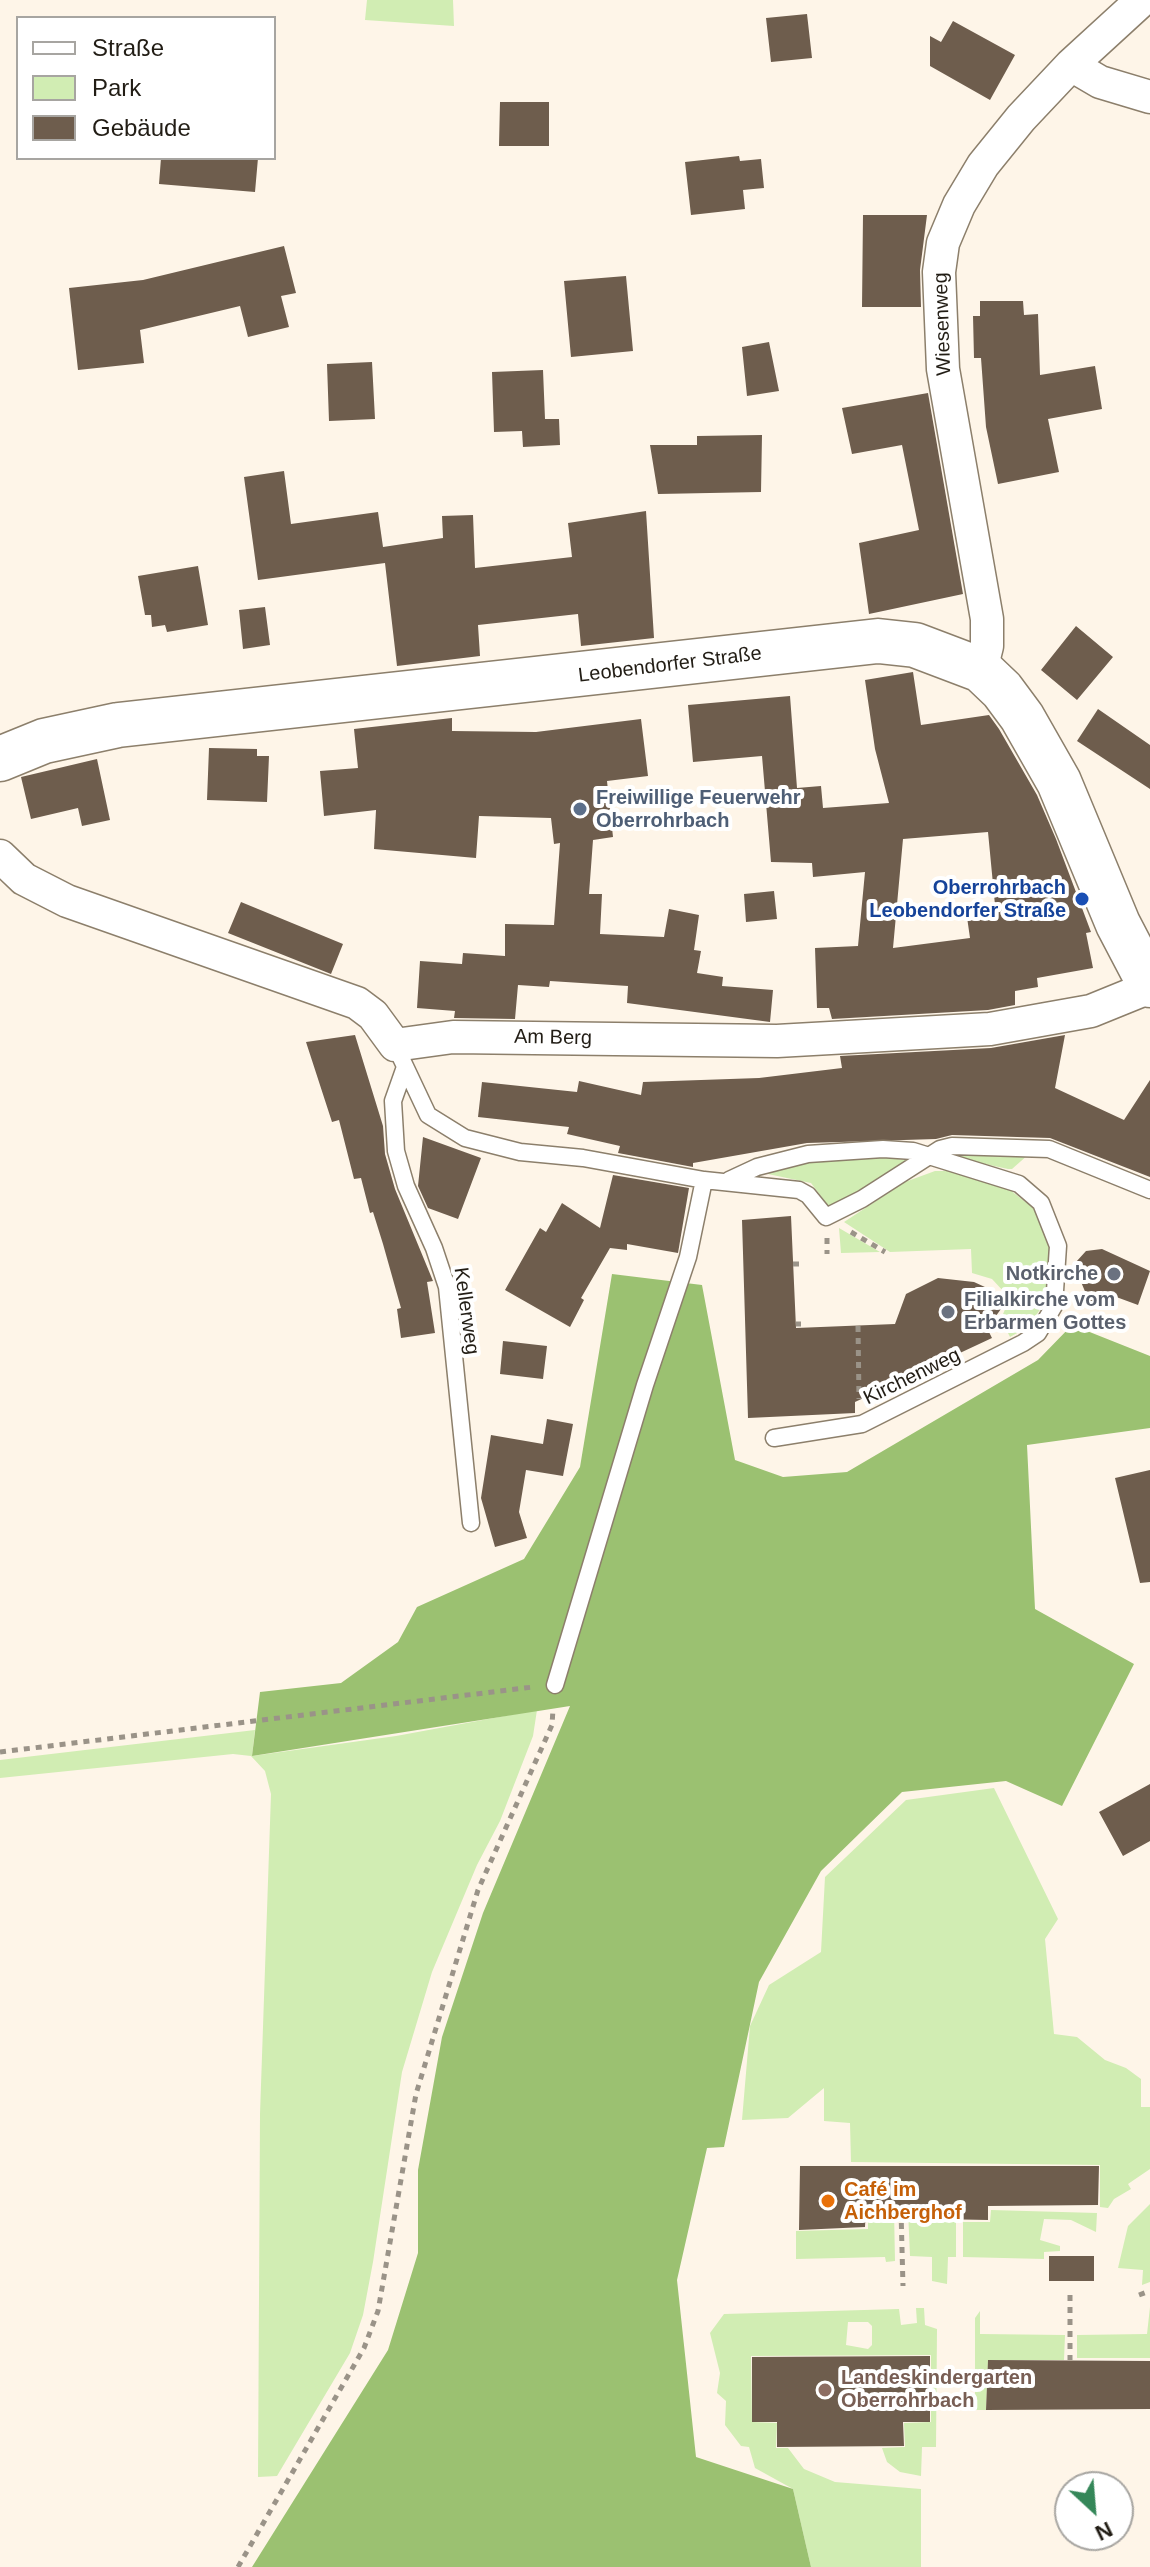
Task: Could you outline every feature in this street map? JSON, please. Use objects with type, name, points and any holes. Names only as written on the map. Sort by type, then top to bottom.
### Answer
[{"type":"main road","name":"Leobendorfer Straße","points":[[0,759],[44,741],[118,725],[878,641],[915,645],[981,670],[1002,690],[1040,747],[1128,946],[1150,986]]},
{"type":"street","name":"Wiesenweg","points":[[981,670],[987,646],[987,619],[943,369],[939,272],[943,243],[959,205],[983,165],[1071,65],[1142,0]]},
{"type":"street","points":[[1071,65],[1100,82],[1150,97]]},
{"type":"street","points":[[0,856],[24,879],[67,901],[357,1003],[373,1015],[400,1056]]},
{"type":"street","name":"Am Berg","points":[[400,1056],[453,1037],[777,1041],[1024,1026],[1091,1011],[1150,986]]},
{"type":"lane","name":"Kirchenweg","points":[[400,1056],[428,1115],[465,1138],[520,1152],[583,1158],[704,1180],[799,1190],[808,1195],[826,1217],[873,1193],[929,1156],[952,1146],[1049,1149],[1150,1190]]},
{"type":"lane","name":"Kellerweg","points":[[400,1056],[393,1101],[396,1151],[406,1186],[434,1248],[447,1287],[471,1523]]},
{"type":"lane","name":"Kirchenweg","points":[[727,1181],[757,1167],[825,1152],[899,1149],[1005,1177],[1041,1203],[1058,1246],[1059,1275],[1054,1306],[1038,1333],[862,1424],[774,1438]]},
{"type":"lane","points":[[555,1685],[645,1385],[688,1257],[704,1180]]},
{"type":"path","points":[[826,1217],[885,1252]]},
{"type":"path","points":[[858,1326],[862,1424]]},
{"type":"path","points":[[0,1752],[555,1685],[552,1725],[478,1890],[416,2094],[378,2311],[364,2348],[238,2567]]},
{"type":"path","points":[[901,2211],[903,2286]]},
{"type":"path","points":[[1139,2295],[1150,2291]]},
{"type":"path","points":[[1070,2295],[1070,2360]]},
{"type":"green space","points":[[367,0],[453,0],[454,26],[365,20]]},
{"type":"green space","points":[[952,1152],[1029,1154],[1008,1169],[948,1156]]},
{"type":"green space","points":[[886,1157],[910,1161],[839,1205],[829,1207],[811,1183],[763,1173],[811,1162]]},
{"type":"green space","points":[[935,1171],[954,1171],[1005,1186],[1037,1211],[1050,1242],[1050,1295],[1028,1327],[1010,1337],[1001,1319],[1006,1307],[1005,1293],[992,1279],[972,1273],[971,1249],[890,1252],[844,1222],[905,1182]]},
{"type":"green space","points":[[839,1228],[880,1252],[841,1253]]},
{"type":"green space","points":[[612,1274],[702,1285],[735,1460],[783,1477],[847,1472],[1038,1360],[1072,1325],[1150,1356],[1150,1428],[1027,1445],[1035,1609],[1134,1664],[1062,1806],[1006,1781],[902,1792],[821,1871],[759,1982],[724,2147],[707,2148],[677,2280],[696,2457],[793,2489],[811,2567],[252,2567],[388,2350],[418,2253],[418,2170],[442,2037],[483,1913],[570,1706],[252,1756],[260,1692],[341,1683],[398,1642],[417,1607],[524,1559],[580,1467]]},
{"type":"green space","points":[[537,1710],[533,1736],[500,1821],[477,1865],[432,1972],[402,2072],[373,2262],[363,2315],[350,2353],[277,2476],[258,2477],[260,2114],[271,1794],[265,1771],[251,1756],[233,1754],[0,1778],[0,1760],[255,1730],[252,1756],[396,1736]]},
{"type":"green space","points":[[994,1788],[1058,1919],[1045,1939],[1054,2034],[1077,2037],[1105,2060],[1126,2068],[1141,2079],[1141,2107],[1150,2107],[1150,2169],[1128,2184],[1131,2189],[1114,2199],[1108,2208],[1100,2207],[1100,2165],[851,2162],[850,2123],[824,2121],[824,2088],[788,2118],[742,2120],[750,2026],[769,1985],[821,1952],[825,1877],[906,1800]]},
{"type":"green space","points":[[1150,2204],[1150,2282],[1142,2285],[1143,2270],[1118,2268],[1128,2226]]},
{"type":"green space","points":[[868,2210],[894,2210],[895,2261],[886,2262],[885,2257],[796,2259],[796,2231],[868,2229]]},
{"type":"green space","points":[[908,2210],[935,2210],[935,2221],[956,2222],[956,2257],[948,2257],[947,2284],[932,2281],[932,2257],[910,2256]]},
{"type":"green space","points":[[991,2210],[1097,2213],[1096,2232],[1071,2220],[1044,2219],[1040,2240],[1060,2246],[1060,2251],[1044,2252],[1044,2259],[963,2257],[963,2222],[990,2222]]},
{"type":"green space","points":[[1150,2307],[1150,2358],[1077,2358],[1077,2335],[1147,2334]]},
{"type":"green space","points":[[916,2308],[924,2308],[925,2325],[937,2329],[936,2447],[922,2447],[921,2476],[900,2472],[887,2462],[882,2448],[905,2447],[904,2423],[931,2422],[931,2355],[751,2356],[752,2422],[777,2423],[776,2448],[788,2448],[804,2469],[835,2482],[921,2489],[921,2567],[811,2567],[793,2489],[755,2468],[749,2447],[741,2446],[725,2425],[726,2401],[717,2393],[720,2373],[710,2333],[724,2314],[899,2309],[901,2325],[917,2323]],"holes":[[[848,2322],[868,2322],[872,2326],[872,2345],[868,2349],[846,2345]]]},
{"type":"green space","points":[[980,2311],[980,2334],[1065,2335],[1064,2360],[988,2360],[986,2410],[975,2410],[975,2318]]},
{"type":"building","points":[[807,14],[812,58],[771,62],[766,18]]},
{"type":"building","points":[[953,21],[1015,55],[990,100],[930,66],[930,36],[941,42]]},
{"type":"building","points":[[500,102],[549,102],[549,146],[499,146]]},
{"type":"building","points":[[739,156],[740,161],[761,159],[764,188],[743,190],[745,209],[691,215],[685,162]]},
{"type":"building","points":[[161,160],[258,160],[255,192],[159,184]]},
{"type":"building","points":[[863,215],[927,215],[920,270],[921,307],[862,307]]},
{"type":"building","points":[[284,246],[296,293],[281,296],[289,327],[248,337],[240,306],[140,330],[144,363],[78,370],[69,288],[143,280]]},
{"type":"building","points":[[626,276],[633,351],[571,357],[564,281]]},
{"type":"building","points":[[980,301],[1023,301],[1024,315],[1038,314],[1040,375],[1095,366],[1102,409],[1048,419],[1059,472],[998,484],[986,427],[981,358],[974,358],[973,316],[980,316]]},
{"type":"building","points":[[769,342],[779,391],[747,396],[742,347]]},
{"type":"building","points":[[372,362],[375,419],[329,421],[327,364]]},
{"type":"building","points":[[543,370],[545,419],[559,419],[560,445],[523,447],[522,431],[494,432],[492,372]]},
{"type":"building","points":[[928,393],[963,594],[869,614],[859,543],[919,530],[902,445],[852,454],[842,408]]},
{"type":"building","points":[[762,435],[761,492],[658,494],[650,445],[697,445],[697,436]]},
{"type":"building","points":[[284,471],[291,524],[378,512],[383,547],[443,538],[442,516],[473,515],[475,568],[572,557],[568,523],[646,511],[654,638],[581,646],[578,614],[478,625],[480,656],[397,666],[385,563],[258,580],[244,477]]},
{"type":"building","points":[[198,566],[208,625],[167,632],[165,625],[152,627],[151,615],[145,615],[138,576]]},
{"type":"building","points":[[265,607],[270,645],[243,649],[239,610]]},
{"type":"building","points":[[1076,626],[1113,657],[1077,700],[1041,670]]},
{"type":"building","points":[[913,672],[921,725],[989,715],[1037,795],[1056,839],[1091,932],[1086,933],[1093,968],[1037,978],[1038,987],[1015,991],[1015,1005],[988,1010],[832,1019],[829,1008],[817,1008],[815,948],[858,946],[865,872],[813,877],[812,863],[771,862],[762,756],[693,762],[688,705],[790,696],[797,788],[821,786],[823,808],[889,803],[875,749],[865,680]],"holes":[[[988,832],[995,905],[966,910],[970,938],[893,948],[903,839]]]},
{"type":"building","points":[[1098,709],[1150,745],[1150,789],[1077,741]]},
{"type":"building","points":[[452,718],[452,731],[536,732],[641,719],[648,776],[607,781],[613,837],[593,840],[589,894],[602,894],[600,934],[664,937],[669,909],[699,915],[694,950],[701,951],[697,973],[723,977],[722,986],[773,990],[770,1022],[627,1003],[628,986],[550,981],[549,987],[518,985],[515,1019],[454,1018],[455,1011],[417,1008],[420,961],[462,964],[463,953],[505,956],[505,924],[554,925],[560,843],[554,844],[551,818],[479,816],[476,858],[374,849],[376,810],[324,816],[320,771],[358,768],[354,729]]},
{"type":"building","points":[[209,748],[257,749],[257,756],[269,756],[267,802],[207,800]]},
{"type":"building","points":[[97,759],[110,820],[82,826],[78,808],[31,819],[21,777]]},
{"type":"building","points":[[774,891],[777,919],[746,922],[744,894]]},
{"type":"building","points":[[241,902],[343,944],[331,974],[228,933]]},
{"type":"building","points":[[355,1035],[383,1126],[385,1154],[395,1189],[433,1281],[427,1282],[435,1333],[401,1338],[397,1309],[401,1308],[373,1212],[370,1213],[361,1178],[354,1179],[339,1120],[332,1122],[306,1042]]},
{"type":"building","points":[[1065,1035],[1055,1088],[1124,1120],[1150,1080],[1150,1177],[1050,1138],[952,1135],[936,1139],[807,1143],[693,1163],[693,1167],[618,1153],[620,1146],[567,1134],[569,1127],[478,1117],[482,1082],[577,1092],[579,1081],[641,1095],[643,1082],[759,1078],[842,1068],[840,1056],[991,1048]]},
{"type":"building","points":[[423,1137],[481,1158],[458,1219],[428,1208],[418,1186]]},
{"type":"building","points":[[613,1175],[689,1188],[678,1253],[627,1244],[627,1250],[610,1248],[581,1298],[584,1300],[570,1327],[505,1290],[540,1228],[546,1232],[562,1203],[600,1228]]},
{"type":"building","points":[[791,1216],[796,1328],[895,1324],[906,1294],[938,1278],[974,1282],[998,1293],[1001,1309],[987,1328],[992,1338],[855,1402],[855,1413],[748,1418],[742,1220]]},
{"type":"building","name":"Notkirche","points":[[1102,1249],[1150,1271],[1138,1305],[1100,1291],[1092,1308],[1076,1270],[1076,1262],[1086,1251]]},
{"type":"building","points":[[503,1341],[547,1346],[543,1379],[500,1374]]},
{"type":"building","points":[[547,1419],[573,1424],[563,1476],[526,1470],[519,1512],[527,1538],[495,1547],[481,1498],[491,1435],[543,1444]]},
{"type":"building","points":[[1150,1470],[1150,1582],[1140,1583],[1115,1478]]},
{"type":"building","points":[[1150,1784],[1150,1841],[1123,1856],[1099,1812]]},
{"type":"building","points":[[800,2166],[1099,2166],[1098,2205],[988,2206],[988,2220],[937,2219],[937,2206],[866,2206],[865,2227],[799,2230]]},
{"type":"building","points":[[1049,2256],[1094,2256],[1094,2281],[1049,2281]]},
{"type":"building","points":[[930,2356],[930,2422],[903,2422],[904,2446],[777,2447],[777,2422],[752,2422],[752,2357]]},
{"type":"building","points":[[988,2360],[1150,2361],[1150,2409],[986,2410]]},
{"type":"place","name":"Freiwillige Feuerwehr Oberrohrbach","points":[[580,809]]},
{"type":"place","name":"Oberrohrbach Leobendorfer Straße","points":[[1082,899]]},
{"type":"place","name":"Notkirche","points":[[1114,1274]]},
{"type":"place","name":"Filialkirche vom Erbarmen Gottes","points":[[948,1312]]},
{"type":"place","name":"Café im Aichberghof","points":[[828,2201]]},
{"type":"place","name":"Landeskindergarten Oberrohrbach","points":[[825,2390]]}]
